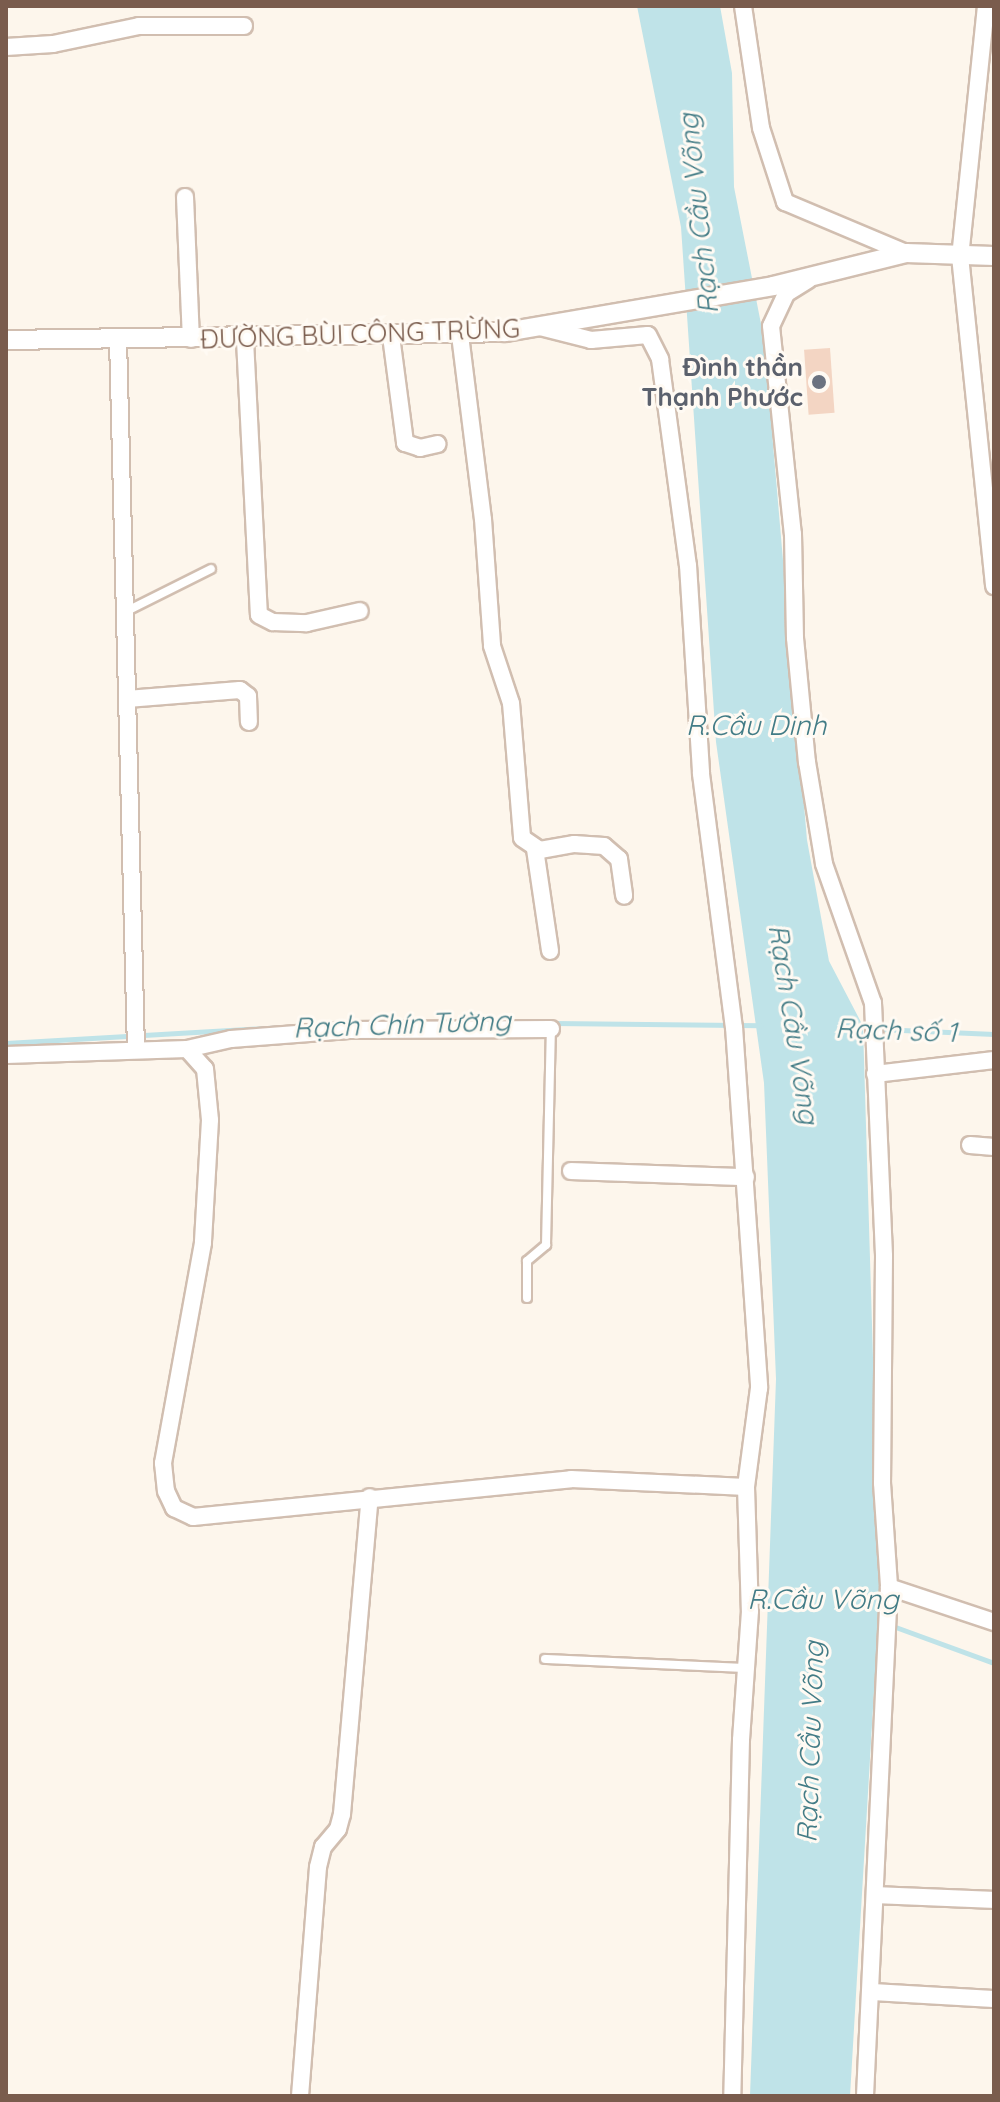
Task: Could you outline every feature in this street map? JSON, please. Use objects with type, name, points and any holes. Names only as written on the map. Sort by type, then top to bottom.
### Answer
[{"type":"street","points":[[743,6],[761,128],[785,202],[906,253]]},
{"type":"street","points":[[986,6],[960,256],[994,586]]},
{"type":"street","points":[[6,47],[53,44],[139,26],[244,26]]},
{"type":"street","points":[[185,197],[191,339]]},
{"type":"street","name":"ĐƯỜNG BÙI CÔNG TRỪNG","points":[[6,340],[245,340],[460,335],[540,327],[664,307],[773,286],[906,253],[994,256]]},
{"type":"street","points":[[816,274],[786,294],[771,326],[793,534],[795,638],[807,762],[824,864],[873,1017],[884,1256],[882,1483],[889,1587],[865,2096]]},
{"type":"street","points":[[540,327],[591,340],[648,335],[660,359],[688,565],[701,774],[733,1020],[759,1388],[746,1487],[750,1567],[732,2096]]},
{"type":"street","points":[[460,335],[483,519],[492,646],[511,703],[522,838],[535,849],[550,951]]},
{"type":"street","points":[[391,336],[405,443],[420,448],[438,444]]},
{"type":"street","points":[[118,339],[136,1049]]},
{"type":"street","points":[[245,340],[259,615],[273,622],[307,623],[360,611]]},
{"type":"street","points":[[127,699],[240,690],[248,696],[249,722]]},
{"type":"street","points":[[535,849],[604,846],[619,859],[624,896]]},
{"type":"street","points":[[6,1055],[187,1049],[231,1039],[349,1030],[551,1029]]},
{"type":"street","points":[[187,1049],[205,1069],[210,1120],[203,1243],[163,1463],[166,1491],[174,1508],[193,1517],[571,1479],[746,1487]]},
{"type":"street","points":[[875,1074],[994,1060]]},
{"type":"street","points":[[970,1145],[994,1147]]},
{"type":"street","points":[[571,1171],[746,1177]]},
{"type":"street","points":[[300,2096],[318,1867],[323,1847],[338,1829],[342,1814],[370,1497]]},
{"type":"street","points":[[889,1587],[994,1622]]},
{"type":"street","points":[[876,1895],[994,1900]]},
{"type":"street","points":[[872,1992],[994,1999]]},
{"type":"lane","points":[[125,613],[211,569]]},
{"type":"lane","points":[[527,1298],[527,1261],[546,1245],[551,1029]]},
{"type":"lane","points":[[545,1659],[746,1668]]},
{"type":"water","name":"R.Cầu Võng","points":[[637,6],[720,6],[732,73],[734,187],[764,339],[807,840],[829,961],[863,1026],[880,1590],[850,2096],[750,2096],[776,1379],[764,1083],[716,742],[681,227]]},
{"type":"building","name":"Đình thần Thạnh Phước","points":[[830,348],[835,413],[809,415],[804,350]]},
{"type":"waterway","name":"Rạch Chín Tường","points":[[459,1022],[761,1025]]},
{"type":"waterway","name":"Rạch Chín Tường","points":[[6,1043],[281,1027]]},
{"type":"waterway","name":"Rạch số 1","points":[[879,1029],[994,1034]]},
{"type":"waterway","points":[[890,1625],[994,1663]]},
{"type":"place","name":"Đình thần Thạnh Phước","points":[[819,382]]},
{"type":"water label","name":"Rạch Cầu Võng","points":[[698,214]]},
{"type":"water label","name":"R.Cầu Dinh","points":[[756,725]]},
{"type":"water label","name":"Rạch Cầu Võng","points":[[794,1024]]},
{"type":"water label","name":"Rạch Cầu Võng","points":[[810,1742]]}]
